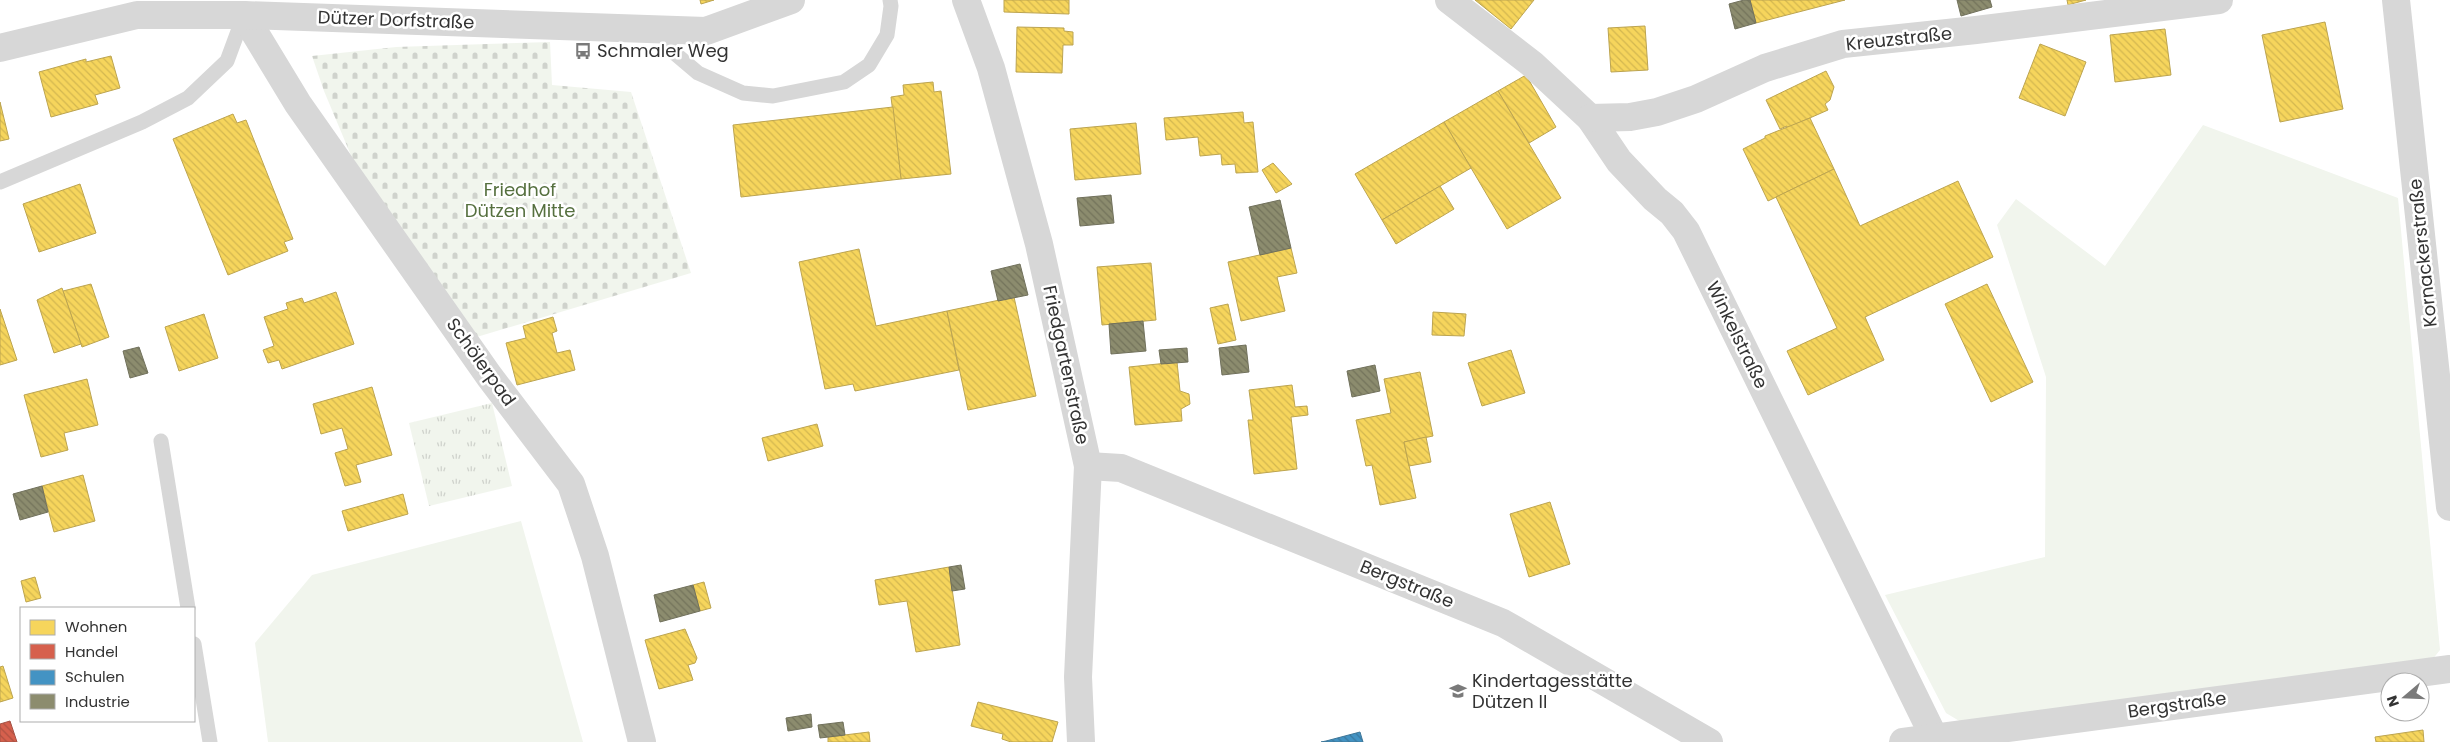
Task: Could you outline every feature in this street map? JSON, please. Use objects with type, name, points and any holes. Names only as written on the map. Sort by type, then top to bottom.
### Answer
[{"type":"street","name":"Dützer Dorfstraße","points":[[0,48],[163,7],[244,15],[706,31],[791,0]]},
{"type":"street","name":"Friedgartenstraße","points":[[966,0],[991,68],[1039,244],[1088,466],[1078,677],[1081,742]]},
{"type":"street","name":"Winkelstraße","points":[[1449,0],[1532,64],[1590,118],[1619,161],[1655,199],[1672,213],[1686,231],[1934,737]]},
{"type":"street","name":"Kreuzstraße","points":[[1590,118],[1630,117],[1657,112],[1696,99],[1766,68],[1843,44],[1976,30],[2219,0]]},
{"type":"street","name":"Kornackerstraße","points":[[2396,0],[2450,507]]},
{"type":"street","name":"Schölerpad","points":[[244,15],[298,104],[489,376],[571,484],[595,556],[642,742]]},
{"type":"street","name":"Bergstraße","points":[[1088,466],[1121,468],[1503,623],[1709,742]]},
{"type":"street","name":"Bergstraße","points":[[1903,742],[2450,669]]},
{"type":"lane","points":[[661,29],[672,51],[698,73],[743,94],[773,96],[844,82],[869,65],[887,35],[891,6],[890,0]]},
{"type":"lane","points":[[0,182],[142,122],[188,98],[227,61],[244,15]]},
{"type":"lane","points":[[161,441],[188,607]]},
{"type":"lane","points":[[195,650],[210,742]]},
{"type":"green space","name":"Friedhof Dützen Mitte","points":[[550,42],[552,85],[631,92],[691,273],[470,339],[355,165],[324,91],[312,56],[396,47]]},
{"type":"green space","points":[[2203,125],[2398,198],[2440,650],[2432,660],[1961,722],[1946,713],[1885,595],[2045,557],[2046,377],[1997,225],[2016,199],[2105,266]]},
{"type":"green space","points":[[492,403],[512,486],[429,506],[409,423]]},
{"type":"green space","points":[[521,521],[583,742],[268,742],[255,643],[312,575]]},
{"type":"building: Wohnen","points":[[700,0],[714,0],[701,4]]},
{"type":"building: Wohnen","points":[[1004,0],[1069,0],[1069,14],[1004,12]]},
{"type":"building: Wohnen","points":[[1475,0],[1534,0],[1511,29]]},
{"type":"building: Wohnen","points":[[1750,0],[1845,0],[1756,23]]},
{"type":"building: Wohnen","points":[[2067,0],[2086,0],[2068,5]]},
{"type":"building: Wohnen","points":[[2325,22],[2343,109],[2280,122],[2262,35]]},
{"type":"building: Wohnen","points":[[1645,26],[1648,70],[1611,72],[1608,28]]},
{"type":"building: Wohnen","points":[[1017,27],[1064,28],[1064,31],[1073,32],[1073,45],[1063,45],[1062,73],[1016,72]]},
{"type":"building: Wohnen","points":[[2165,29],[2171,75],[2115,82],[2110,35]]},
{"type":"building: Wohnen","points":[[2040,44],[2086,62],[2065,116],[2019,98]]},
{"type":"building: Wohnen","points":[[111,56],[120,88],[95,95],[98,104],[51,117],[39,72],[86,59],[86,62]]},
{"type":"building: Wohnen","points":[[1826,71],[1834,87],[1830,100],[1825,104],[1828,110],[1787,128],[1787,126],[1780,129],[1766,100]]},
{"type":"building: Wohnen","points":[[1526,75],[1556,127],[1529,143],[1498,91]]},
{"type":"building: Wohnen","points":[[933,82],[934,92],[941,91],[951,174],[901,179],[891,97],[904,95],[903,85]]},
{"type":"building: Wohnen","points":[[1498,91],[1561,198],[1507,229],[1444,122]]},
{"type":"building: Wohnen","points":[[0,102],[9,139],[0,141]]},
{"type":"building: Wohnen","points":[[893,107],[901,179],[741,197],[733,125]]},
{"type":"building: Wohnen","points":[[1243,112],[1244,123],[1253,122],[1258,172],[1236,173],[1235,164],[1222,165],[1221,154],[1200,156],[1198,137],[1166,140],[1164,118]]},
{"type":"building: Wohnen","points":[[233,114],[237,123],[246,120],[293,239],[284,242],[288,251],[228,275],[173,139]]},
{"type":"building: Wohnen","points":[[1810,118],[1834,169],[1768,201],[1743,149],[1765,138],[1765,136]]},
{"type":"building: Wohnen","points":[[1444,122],[1471,168],[1382,220],[1355,174]]},
{"type":"building: Wohnen","points":[[1136,123],[1141,174],[1075,180],[1070,129]]},
{"type":"building: Wohnen","points":[[1273,163],[1292,184],[1276,193],[1262,170]]},
{"type":"building: Wohnen","points":[[1834,169],[1860,226],[1958,181],[1993,257],[1865,317],[1884,360],[1808,395],[1787,351],[1837,328],[1776,197]]},
{"type":"building: Wohnen","points":[[80,184],[96,233],[39,252],[23,204]]},
{"type":"building: Wohnen","points":[[1440,186],[1454,209],[1396,244],[1382,220]]},
{"type":"building: Wohnen","points":[[1291,248],[1297,273],[1277,277],[1285,311],[1241,321],[1228,262]]},
{"type":"building: Wohnen","points":[[859,249],[876,326],[947,311],[959,370],[855,391],[853,384],[825,389],[799,262]]},
{"type":"building: Wohnen","points":[[1151,263],[1156,320],[1102,325],[1097,267]]},
{"type":"building: Wohnen","points":[[91,284],[109,337],[82,347],[63,291]]},
{"type":"building: Wohnen","points":[[1987,284],[2033,382],[1991,402],[1945,304]]},
{"type":"building: Wohnen","points":[[62,288],[81,344],[54,353],[37,300]]},
{"type":"building: Wohnen","points":[[336,292],[354,344],[282,369],[279,360],[268,363],[263,350],[274,346],[264,317],[288,309],[286,303],[302,298],[304,303]]},
{"type":"building: Wohnen","points":[[1014,297],[1036,396],[968,410],[947,311]]},
{"type":"building: Wohnen","points":[[1228,304],[1236,340],[1218,344],[1210,308]]},
{"type":"building: Wohnen","points":[[0,309],[17,360],[0,365]]},
{"type":"building: Wohnen","points":[[1433,312],[1466,314],[1464,336],[1432,335]]},
{"type":"building: Wohnen","points":[[204,314],[218,358],[179,371],[165,327]]},
{"type":"building: Wohnen","points":[[553,317],[557,331],[552,333],[557,353],[570,350],[575,370],[517,385],[506,343],[526,338],[523,326]]},
{"type":"building: Wohnen","points":[[1511,350],[1525,393],[1482,406],[1468,363]]},
{"type":"building: Wohnen","points":[[1177,362],[1180,391],[1189,394],[1190,404],[1181,409],[1182,421],[1135,425],[1129,367]]},
{"type":"building: Wohnen","points":[[1420,372],[1433,436],[1404,442],[1416,498],[1380,505],[1372,465],[1366,466],[1356,420],[1391,413],[1384,379]]},
{"type":"building: Wohnen","points":[[87,379],[98,425],[64,433],[68,450],[41,457],[24,395]]},
{"type":"building: Wohnen","points":[[1292,385],[1295,407],[1307,406],[1308,415],[1291,417],[1297,469],[1254,474],[1248,420],[1253,420],[1249,390]]},
{"type":"building: Wohnen","points":[[372,387],[392,455],[356,465],[361,482],[345,486],[335,453],[348,449],[342,428],[321,434],[313,404]]},
{"type":"building: Wohnen","points":[[817,424],[823,446],[768,461],[762,438]]},
{"type":"building: Wohnen","points":[[1426,437],[1431,462],[1409,466],[1404,442]]},
{"type":"building: Wohnen","points":[[83,475],[95,521],[54,532],[42,486]]},
{"type":"building: Wohnen","points":[[403,494],[408,514],[348,531],[342,511]]},
{"type":"building: Wohnen","points":[[1550,502],[1570,564],[1529,577],[1510,514]]},
{"type":"building: Wohnen","points":[[949,567],[960,645],[916,652],[907,601],[879,605],[875,580]]},
{"type":"building: Wohnen","points":[[35,577],[41,598],[26,602],[21,581]]},
{"type":"building: Wohnen","points":[[704,582],[711,608],[700,611],[693,585]]},
{"type":"building: Wohnen","points":[[685,629],[697,658],[695,663],[688,665],[693,680],[659,689],[645,640]]},
{"type":"building: Wohnen","points":[[3,666],[13,698],[0,702],[0,667]]},
{"type":"building: Wohnen","points":[[978,702],[1058,722],[1052,742],[1011,742],[1002,739],[1003,734],[971,726]]},
{"type":"building: Wohnen","points":[[2423,730],[2424,742],[2376,742],[2375,737]]},
{"type":"building: Wohnen","points":[[869,732],[870,742],[828,742],[828,737]]},
{"type":"building: Handel","points":[[10,721],[17,742],[0,742],[0,724]]},
{"type":"building: Schulen","points":[[1360,732],[1363,742],[1321,742],[1326,741]]},
{"type":"building: Industrie","points":[[1750,0],[1756,23],[1735,29],[1729,4]]},
{"type":"building: Industrie","points":[[1957,0],[1990,0],[1992,7],[1961,16]]},
{"type":"building: Industrie","points":[[1111,195],[1114,223],[1080,226],[1077,198]]},
{"type":"building: Industrie","points":[[1280,200],[1291,248],[1260,255],[1249,207]]},
{"type":"building: Industrie","points":[[1020,264],[1028,295],[998,301],[991,271]]},
{"type":"building: Industrie","points":[[1143,321],[1146,351],[1111,354],[1109,324]]},
{"type":"building: Industrie","points":[[1246,345],[1249,372],[1222,375],[1219,348]]},
{"type":"building: Industrie","points":[[139,347],[148,373],[130,378],[123,351]]},
{"type":"building: Industrie","points":[[1187,348],[1188,362],[1161,364],[1159,350]]},
{"type":"building: Industrie","points":[[1375,365],[1380,391],[1352,397],[1347,371]]},
{"type":"building: Industrie","points":[[42,486],[48,512],[20,520],[13,494]]},
{"type":"building: Industrie","points":[[961,565],[965,589],[952,591],[949,567]]},
{"type":"building: Industrie","points":[[693,585],[700,611],[660,622],[654,595]]},
{"type":"building: Industrie","points":[[811,714],[812,727],[788,731],[786,718]]},
{"type":"building: Industrie","points":[[843,722],[845,735],[820,738],[818,725]]},
{"type":"place","name":"Schmaler Weg","points":[[583,51]]},
{"type":"place","name":"Kindertagesstätte Dützen II","points":[[1458,691]]}]
